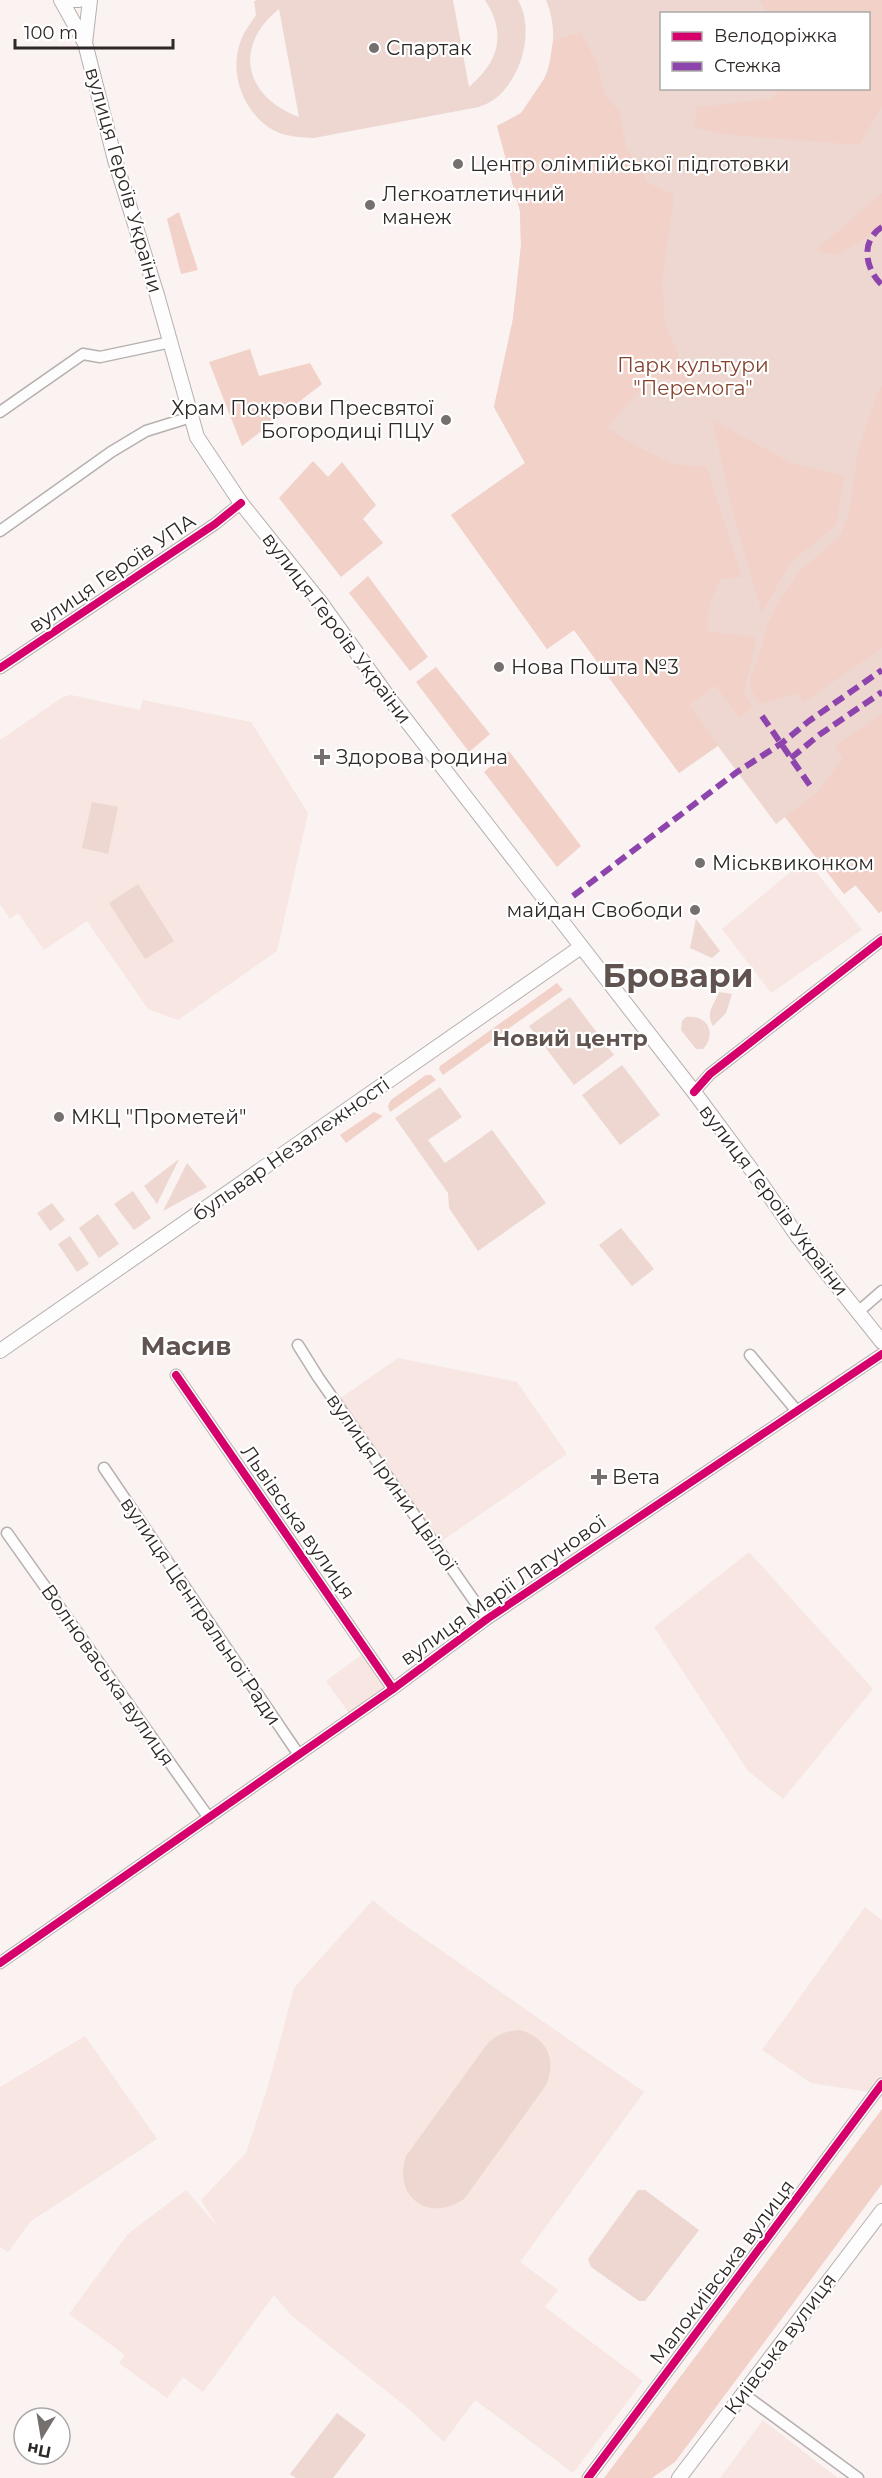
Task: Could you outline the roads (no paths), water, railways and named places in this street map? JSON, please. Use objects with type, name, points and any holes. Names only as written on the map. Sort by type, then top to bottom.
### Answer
[{"type":"main road","name":"вулиця Героїв України","points":[[61,0],[85,43],[115,160],[171,342],[197,437],[241,503],[321,603],[385,693],[694,1092],[752,1169],[798,1237],[882,1342]]},
{"type":"main road","points":[[67,0],[79,0]]},
{"type":"main road","name":"вулиця Героїв України","points":[[85,43],[90,0]]},
{"type":"main road","name":"бульвар Незалежності","points":[[0,1351],[581,947]]},
{"type":"main road","name":"Київська вулиця","points":[[679,2478],[882,2211]]},
{"type":"street","points":[[0,412],[83,354],[100,357],[171,342]]},
{"type":"street","points":[[0,531],[111,452],[146,431],[191,417]]},
{"type":"street","name":"вулиця Героїв УПА","points":[[0,668],[215,524],[241,503]]},
{"type":"street","points":[[694,1092],[710,1074],[882,940]]},
{"type":"street","points":[[858,1312],[882,1291]]},
{"type":"street","name":"вулиця Ірини Цвілої","points":[[298,1345],[488,1619]]},
{"type":"street","name":"вулиця Марії Лагунової","points":[[0,1963],[393,1689],[488,1619],[882,1354]]},
{"type":"street","points":[[750,1355],[796,1410]]},
{"type":"street","name":"Львівська вулиця","points":[[176,1375],[393,1689]]},
{"type":"street","name":"вулиця Центральної Ради","points":[[104,1468],[299,1755]]},
{"type":"street","name":"Волноваська вулиця","points":[[7,1533],[209,1818]]},
{"type":"street","name":"Малокиївська вулиця","points":[[588,2478],[882,2084]]},
{"type":"street","points":[[742,2393],[858,2478]]},
{"type":"place","name":"Спартак","points":[[374,48]]},
{"type":"place","name":"Центр олімпійської підготовки","points":[[458,164]]},
{"type":"place","name":"Легкоатлетичний манеж","points":[[370,205]]},
{"type":"place","name":"Храм Покрови Пресвятої Богородиці ПЦУ","points":[[446,420]]},
{"type":"place","name":"Нова Пошта №3","points":[[499,667]]},
{"type":"place","name":"Здорова родина","points":[[322,757]]},
{"type":"place","name":"Міськвиконком","points":[[700,863]]},
{"type":"place","name":"майдан Свободи","points":[[695,910]]},
{"type":"place","name":"МКЦ \"Прометей\"","points":[[59,1117]]},
{"type":"place","name":"Вета","points":[[599,1477]]},
{"type":"district","name":"Бровари","points":[[678,976]]},
{"type":"district","name":"Новий центр","points":[[570,1038]]},
{"type":"district","name":"Масив","points":[[186,1346]]},
{"type":"park label","name":"Парк культури \"Перемога\"","points":[[693,376]]}]
